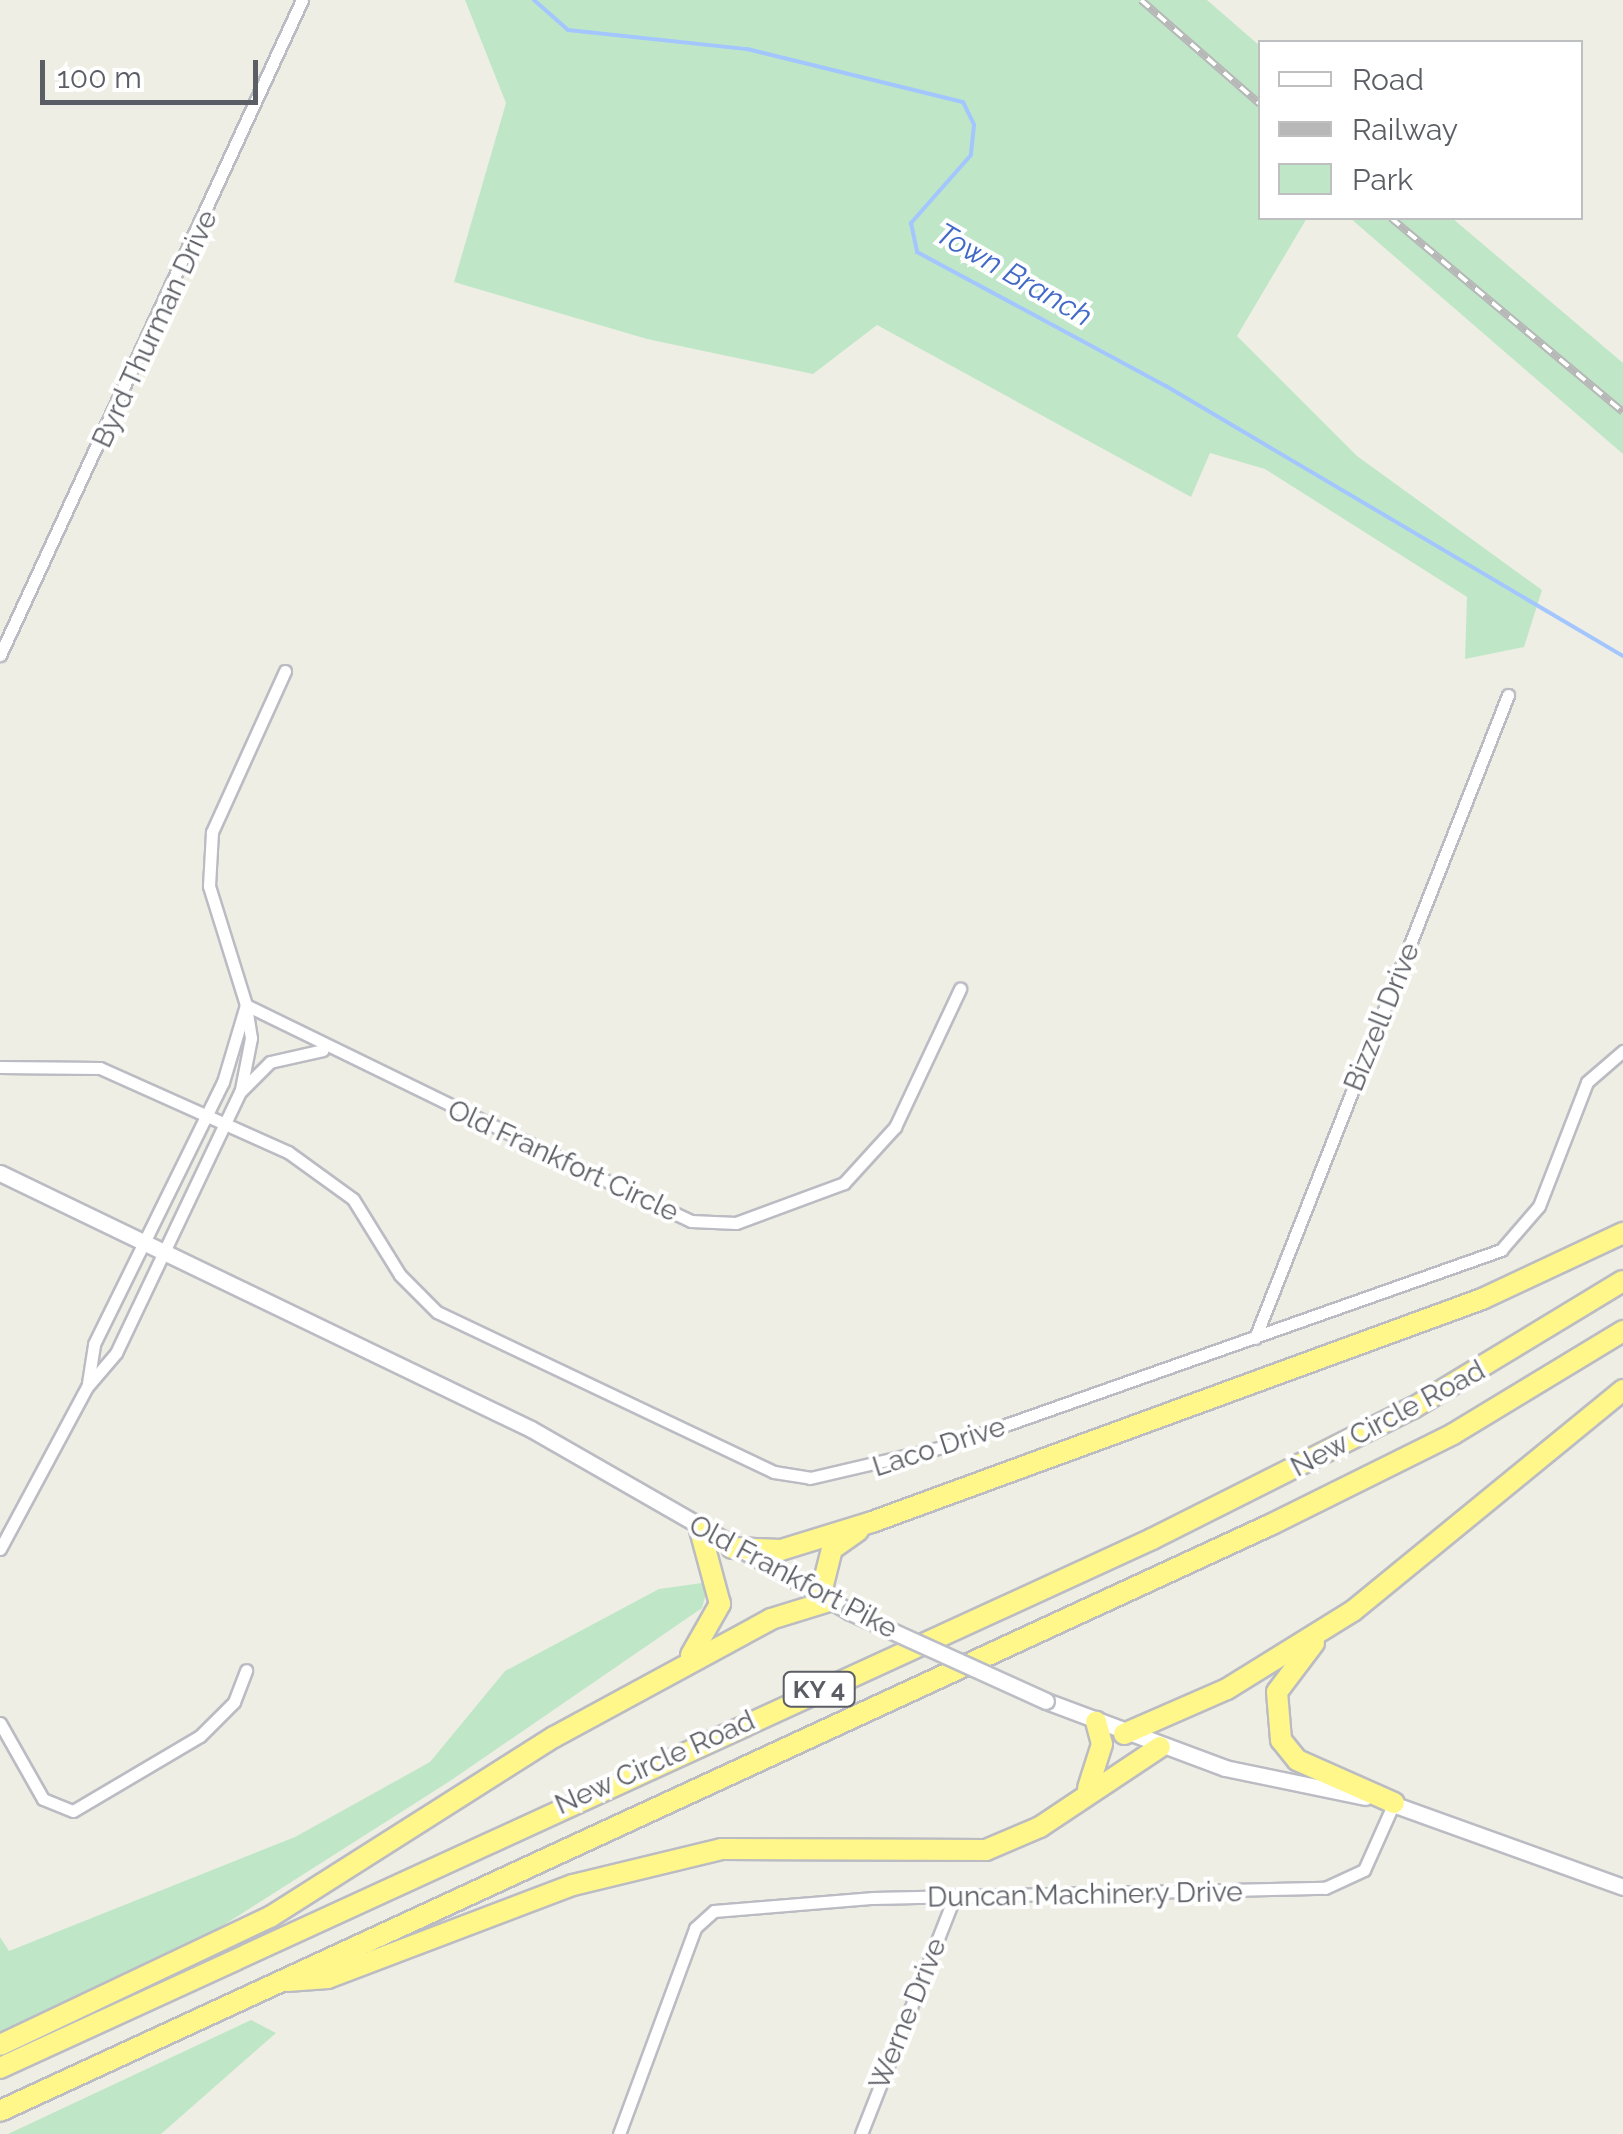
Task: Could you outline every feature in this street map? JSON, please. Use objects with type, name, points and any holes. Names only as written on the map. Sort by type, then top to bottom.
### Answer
[{"type":"highway","points":[[732,1548],[781,1550],[872,1522],[1482,1299],[1623,1233]]},
{"type":"highway","name":"New Circle Road","points":[[0,2068],[1185,1522],[1443,1391],[1623,1282]]},
{"type":"highway","name":"New Circle Road","points":[[7,2108],[1270,1524],[1452,1434],[1623,1331]]},
{"type":"highway","points":[[1124,1734],[1227,1689],[1404,1576],[1623,1390]]},
{"type":"highway","points":[[0,2046],[270,1917],[675,1669],[825,1599],[832,1549],[872,1522]]},
{"type":"highway","points":[[675,1669],[717,1620],[720,1592],[700,1530]]},
{"type":"highway","points":[[1324,1629],[1277,1692],[1274,1725],[1297,1760],[1394,1803]]},
{"type":"highway","points":[[1087,1790],[1102,1744],[1096,1722]]},
{"type":"highway","points":[[275,1981],[328,1978],[574,1885],[706,1852],[986,1850],[1040,1827],[1087,1790],[1160,1747]]},
{"type":"main road","name":"Old Frankfort Pike","points":[[0,1173],[162,1255],[531,1430],[825,1599],[1046,1702],[1160,1747],[1394,1803],[1623,1888]]},
{"type":"street","name":"Byrd Thurman Drive","points":[[0,655],[302,0]]},
{"type":"street","points":[[0,1549],[87,1387],[116,1354],[240,1092],[252,1038],[209,886],[212,832],[285,671]]},
{"type":"street","name":"Bizzell Drive","points":[[1255,1338],[1508,696]]},
{"type":"street","name":"Old Frankfort Circle","points":[[246,1006],[328,1050],[691,1221],[736,1223],[817,1200],[870,1161],[960,989]]},
{"type":"street","points":[[87,1387],[94,1344],[206,1112],[246,1006]]},
{"type":"street","points":[[240,1092],[270,1062],[328,1050]]},
{"type":"street","name":"Laco Drive","points":[[0,1067],[100,1068],[206,1112],[328,1176],[437,1312],[787,1476],[863,1472],[1255,1338],[1518,1239],[1587,1082],[1623,1051]]},
{"type":"street","points":[[0,1724],[44,1799],[72,1812],[221,1720],[246,1670]]},
{"type":"street","name":"Duncan Machinery Drive","points":[[619,2134],[695,1928],[727,1908],[955,1895],[1325,1888],[1364,1870],[1394,1803]]},
{"type":"street","name":"Werne Drive","points":[[860,2134],[955,1895]]},
{"type":"green space","points":[[465,0],[1207,0],[1258,44],[1258,220],[1306,220],[1237,336],[1357,456],[1542,590],[1524,647],[1465,659],[1467,597],[1265,469],[1210,453],[1191,497],[877,325],[813,374],[647,339],[454,282],[506,103]]},
{"type":"green space","points":[[1352,220],[1454,220],[1623,363],[1623,454]]},
{"type":"green space","points":[[709,1582],[702,1608],[450,1781],[183,1951],[0,2042],[0,1937],[9,1951],[295,1837],[430,1762],[505,1671],[659,1589]]},
{"type":"green space","points":[[251,2020],[276,2033],[161,2134],[8,2134]]},
{"type":"waterway","name":"Town Branch","points":[[534,0],[568,30],[747,49],[963,102],[974,125],[971,155],[911,223],[917,252],[1166,386],[1623,656]]},
{"type":"railway","points":[[1141,0],[1258,102]]},
{"type":"railway","points":[[1393,220],[1623,412]]}]
